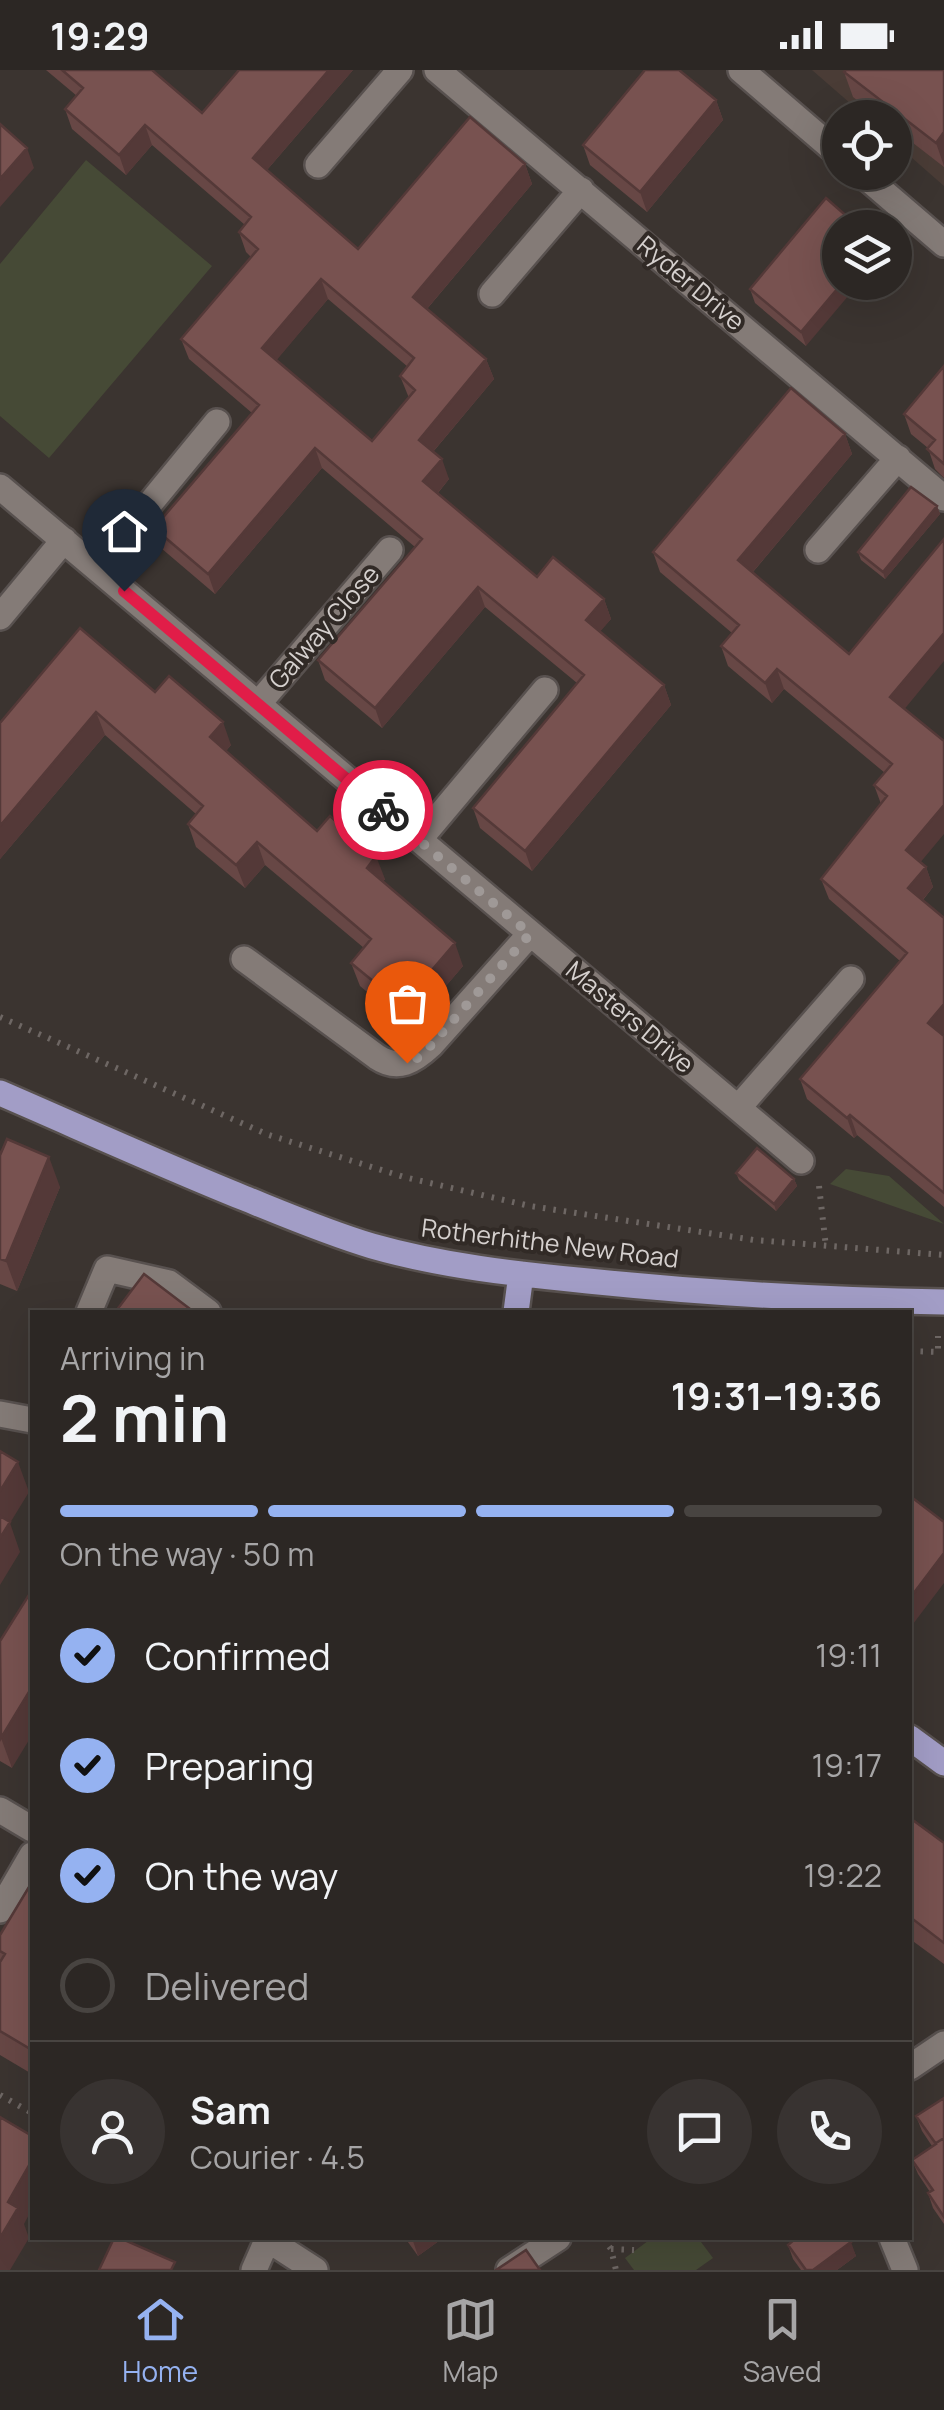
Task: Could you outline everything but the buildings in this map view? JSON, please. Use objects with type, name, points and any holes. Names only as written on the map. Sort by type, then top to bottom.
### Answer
[{"type":"main road","name":"Rotherhithe New Road","points":[[0,1093],[183,1173],[334,1233],[411,1256],[521,1274],[705,1292],[944,1302]]},
{"type":"main road","points":[[516,1310],[521,1274]]},
{"type":"main road","points":[[912,1739],[944,1763]]},
{"type":"street","points":[[318,165],[400,70]]},
{"type":"street","name":"Ryder Drive","points":[[437,70],[944,498]]},
{"type":"street","points":[[741,70],[822,140]]},
{"type":"street","points":[[492,294],[581,190]]},
{"type":"street","points":[[881,190],[944,244]]},
{"type":"street","points":[[97,568],[218,422]]},
{"type":"street","points":[[818,550],[898,458]]},
{"type":"street","name":"Masters Drive","points":[[0,487],[801,1161]]},
{"type":"street","points":[[0,617],[64,540]]},
{"type":"street","name":"Galway Close","points":[[258,704],[390,550]]},
{"type":"street","points":[[419,840],[545,690]]},
{"type":"street","points":[[244,959],[384,1062],[395,1065],[415,1060],[431,1045],[530,934]]},
{"type":"street","points":[[738,1108],[851,979]]},
{"type":"street","points":[[90,1310],[107,1269],[169,1283],[205,1310]]},
{"type":"street","points":[[0,1414],[30,1420]]},
{"type":"street","points":[[0,1810],[30,1828]]},
{"type":"street","points":[[0,1910],[30,1858]]},
{"type":"street","points":[[912,2065],[944,2044]]},
{"type":"street","points":[[254,2270],[267,2240]]},
{"type":"street","points":[[271,2240],[316,2270]]},
{"type":"street","points":[[508,2270],[555,2240]]},
{"type":"street","points":[[893,2240],[906,2270]]},
{"type":"path","name":"Rotherhithe New Road","points":[[0,1017],[270,1135],[404,1177],[530,1206],[754,1240],[942,1255]]},
{"type":"path","points":[[801,1161],[819,1184],[826,1247]]},
{"type":"path","points":[[940,1269],[942,1255]]},
{"type":"path","points":[[912,1351],[938,1352],[938,1337]]},
{"type":"path","points":[[0,2095],[30,2113]]},
{"type":"path","points":[[604,2240],[616,2270]]},
{"type":"path","points":[[611,2249],[634,2250]]},
{"type":"shaded area","points":[[812,70],[944,70],[944,186],[912,158],[912,100],[846,100]]},
{"type":"green space","points":[[86,160],[212,266],[49,458],[0,416],[0,264]]},
{"type":"green space","points":[[846,1169],[889,1176],[944,1224],[830,1184]]},
{"type":"green space","points":[[649,2240],[700,2240],[713,2258],[696,2270],[634,2270],[625,2258]]},
{"type":"way so far","points":[[383,810],[530,934],[431,1045],[407,1063]]},
{"type":"route","points":[[124,591],[383,810]]}]
